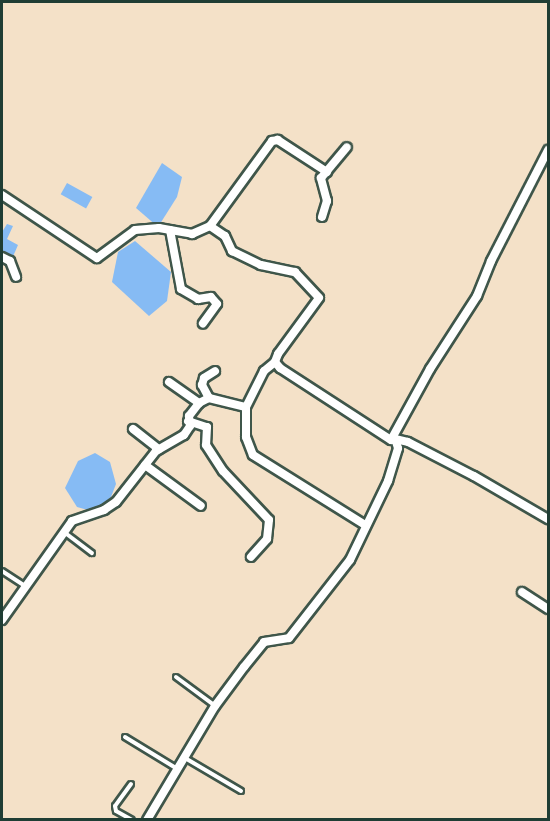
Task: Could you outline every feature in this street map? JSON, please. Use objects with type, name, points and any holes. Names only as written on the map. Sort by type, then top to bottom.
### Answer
[{"type":"street","points":[[2,195],[97,258],[135,230],[201,233],[210,226],[272,141],[278,140],[327,172]]},
{"type":"street","points":[[322,217],[327,201],[320,183],[347,147]]},
{"type":"street","points":[[147,819],[215,706],[264,642],[272,638],[285,640],[292,634],[350,560],[394,464],[398,448],[395,439],[403,414],[477,296],[490,261],[548,153]]},
{"type":"street","points":[[210,226],[225,236],[232,251],[261,265],[296,272],[318,298],[275,362],[264,371],[246,406],[246,436],[253,455],[365,525]]},
{"type":"street","points":[[170,230],[181,289],[198,299],[211,297],[217,304],[203,323]]},
{"type":"street","points":[[2,257],[10,261],[16,277]]},
{"type":"street","points":[[275,362],[358,422],[391,440],[408,441],[549,519]]},
{"type":"street","points":[[209,398],[202,385],[215,371]]},
{"type":"street","points":[[169,382],[199,403]]},
{"type":"street","points":[[2,620],[63,532],[76,517],[104,510],[116,502],[159,449],[180,440],[190,426],[188,421],[199,403],[209,398],[246,406]]},
{"type":"street","points":[[188,421],[207,427],[206,445],[223,471],[269,520],[267,538],[251,557]]},
{"type":"street","points":[[134,429],[159,449]]},
{"type":"street","points":[[145,465],[201,506]]},
{"type":"street","points":[[522,592],[549,609]]},
{"type":"lane","points":[[63,532],[92,553]]},
{"type":"lane","points":[[2,571],[25,586]]},
{"type":"lane","points":[[176,677],[215,706]]},
{"type":"lane","points":[[125,737],[176,768]]},
{"type":"lane","points":[[185,758],[241,791]]},
{"type":"lane","points":[[130,784],[115,806],[116,811],[132,819]]},
{"type":"water","points":[[162,163],[182,177],[177,197],[158,227],[136,208]]},
{"type":"water","points":[[67,183],[92,197],[86,208],[61,194]]},
{"type":"water","points":[[7,224],[13,226],[7,239],[18,245],[11,261],[2,256],[2,232]]},
{"type":"water","points":[[135,241],[171,272],[167,301],[149,316],[112,282],[118,252]]},
{"type":"water","points":[[95,453],[110,462],[116,484],[111,497],[95,512],[77,507],[65,488],[78,461]]}]
